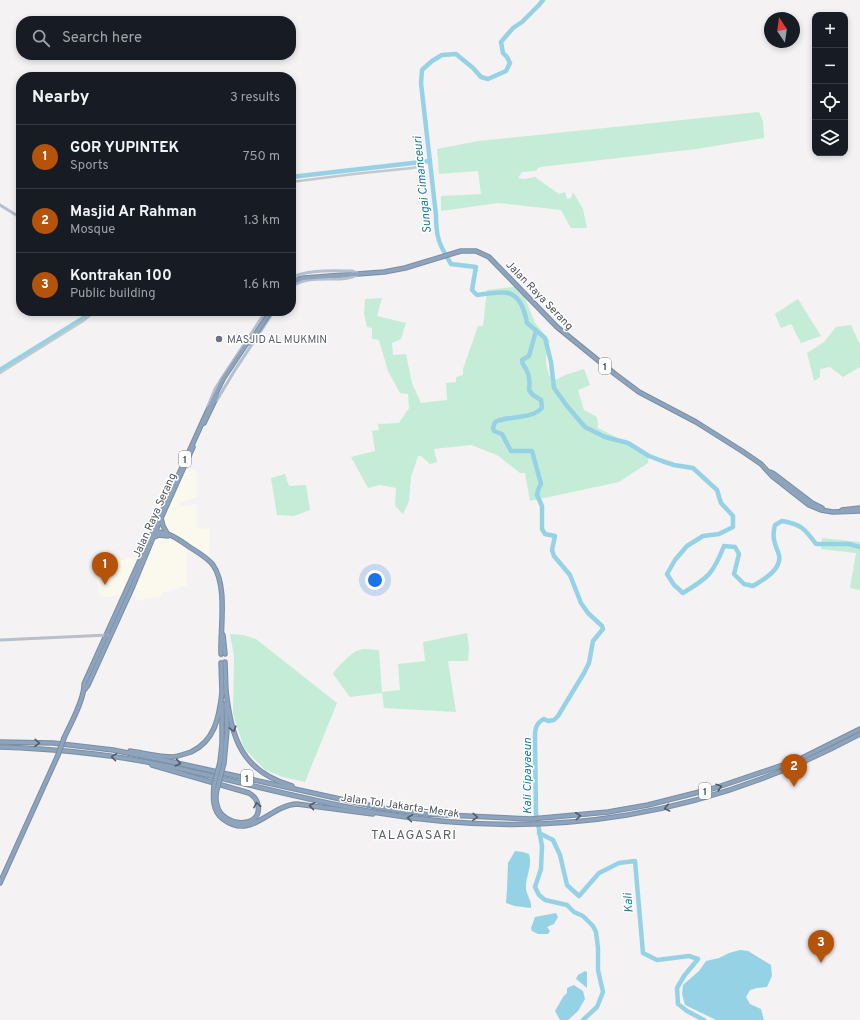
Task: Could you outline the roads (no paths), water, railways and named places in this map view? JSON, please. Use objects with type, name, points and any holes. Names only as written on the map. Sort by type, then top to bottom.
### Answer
[{"type":"highway","name":"Jalan Raya Serang","points":[[296,278],[308,275],[384,272],[408,267],[454,253],[470,250],[484,253],[558,327],[639,392],[713,432],[761,464],[812,503],[821,508],[832,510],[860,510]]},
{"type":"highway","name":"Jalan Raya Serang","points":[[0,883],[58,755],[84,689],[88,685],[138,567],[217,392],[267,316]]},
{"type":"highway","points":[[160,519],[167,534]]},
{"type":"highway","name":"Jalan Raya Serang","points":[[138,567],[153,533]]},
{"type":"highway","points":[[153,533],[167,534],[204,557],[213,566],[219,579],[221,590],[223,654]]},
{"type":"highway","points":[[152,538],[167,534]]},
{"type":"highway","points":[[222,763],[223,662],[226,691],[233,730],[237,742],[244,754],[260,770],[271,778],[280,782],[380,808]]},
{"type":"highway","points":[[226,691],[227,730],[222,763],[213,795],[216,812],[220,817],[228,823],[239,826],[247,826],[258,822],[277,810],[289,805],[297,804],[369,814],[378,813]]},
{"type":"highway","points":[[113,750],[173,757],[193,751],[204,743],[213,732],[218,721],[222,693]]},
{"type":"highway","name":"Jalan Tol Jakarta–Merak","points":[[0,742],[53,743],[113,750],[380,808],[425,814],[539,819],[572,817],[615,811],[648,805],[715,788],[798,760],[860,729]]},
{"type":"highway","name":"Jalan Tol Jakarta–Merak","points":[[0,747],[51,749],[137,761],[166,766],[337,805],[424,820],[465,824],[540,825],[574,823],[652,811],[705,798],[769,776],[860,734]]},
{"type":"highway","points":[[137,761],[249,793],[255,797],[258,803],[259,809],[257,815],[252,820],[247,822],[231,821],[222,816],[216,805],[216,786]]},
{"type":"highway","points":[[424,820],[425,814]]},
{"type":"main road","points":[[0,205],[16,215]]},
{"type":"main road","points":[[296,277],[300,274],[312,272],[352,271],[357,274]]},
{"type":"main road","points":[[296,284],[307,280],[347,278],[357,274]]},
{"type":"main road","points":[[208,413],[211,399],[222,378],[250,336],[266,316]]},
{"type":"main road","points":[[208,413],[227,381],[256,338],[267,316]]},
{"type":"main road","points":[[250,336],[252,339],[256,338]]},
{"type":"main road","points":[[0,640],[109,636]]},
{"type":"street","points":[[296,181],[412,168],[417,167],[418,164]]},
{"type":"street","points":[[0,373],[89,316]]},
{"type":"water","points":[[515,851],[529,854],[530,867],[526,889],[531,903],[531,908],[506,903],[508,863]]},
{"type":"water","points":[[556,913],[558,917],[554,924],[547,927],[550,931],[548,934],[538,934],[532,931],[531,928],[535,917]]},
{"type":"water","points":[[740,950],[748,951],[771,965],[772,976],[767,987],[750,990],[746,997],[750,1004],[761,1009],[764,1020],[716,1020],[685,1005],[682,994],[683,985],[699,971],[706,961]]},
{"type":"water","points":[[585,971],[587,972],[587,988],[576,979],[578,975]]},
{"type":"water","points":[[574,985],[583,991],[585,999],[578,1011],[568,1020],[560,1020],[555,1011],[567,993],[567,988]]},
{"type":"waterway","name":"Sungai Cimanceuri","points":[[543,0],[522,22],[513,28],[501,42],[503,53],[510,63],[506,71],[488,79],[481,77],[473,68],[456,54],[442,55],[422,70],[421,83],[437,230],[441,246],[451,264],[476,267],[472,290],[477,295],[505,292],[516,297],[524,309],[527,323],[545,338],[551,362],[554,388],[585,427],[605,437],[628,443],[649,456],[662,461],[674,465],[693,468],[717,490],[721,503],[733,516],[733,527],[719,534],[703,536],[687,546],[675,560],[667,574],[674,585],[683,593],[709,574],[724,546],[735,547],[739,554],[734,574],[744,584],[753,586],[767,577],[776,568],[778,563],[779,558],[774,532],[775,525],[782,521],[802,528],[809,534],[816,544],[849,544],[860,547]]},
{"type":"waterway","points":[[296,176],[430,161]]},
{"type":"waterway","points":[[0,370],[87,316]]},
{"type":"waterway","name":"Kali Cipayaeun","points":[[536,331],[529,356],[522,360],[522,362],[529,377],[529,390],[533,395],[541,400],[542,408],[537,412],[526,416],[495,422],[493,428],[494,431],[502,434],[511,451],[532,451],[541,484],[537,495],[542,506],[542,529],[545,534],[555,536],[552,550],[554,556],[570,575],[581,603],[603,629],[593,641],[589,663],[558,716],[554,720],[548,721],[544,719],[539,722],[536,726],[535,734],[536,813],[542,846],[541,869],[535,887],[539,895],[545,900],[567,905],[574,912],[583,916],[593,926],[596,932],[598,970],[603,992],[597,1007],[583,1020]]},
{"type":"waterway","name":"Kali","points":[[539,833],[553,840],[560,855],[567,885],[579,896],[599,873],[619,863],[635,861],[643,953],[657,960],[689,956],[698,959],[684,976],[677,988],[678,1004],[687,1011],[704,1020]]},
{"type":"tunnel","points":[[221,654],[221,663]]},
{"type":"place","name":"MASJID AL MUKMIN","points":[[219,339]]},
{"type":"place","name":"GOR YUPINTEK","points":[[105,585]]},
{"type":"place","name":"Masjid Ar Rahman","points":[[794,787]]},
{"type":"place","name":"Kontrakan 100","points":[[821,963]]},
{"type":"district","name":"TALAGASARI","points":[[414,834]]}]
